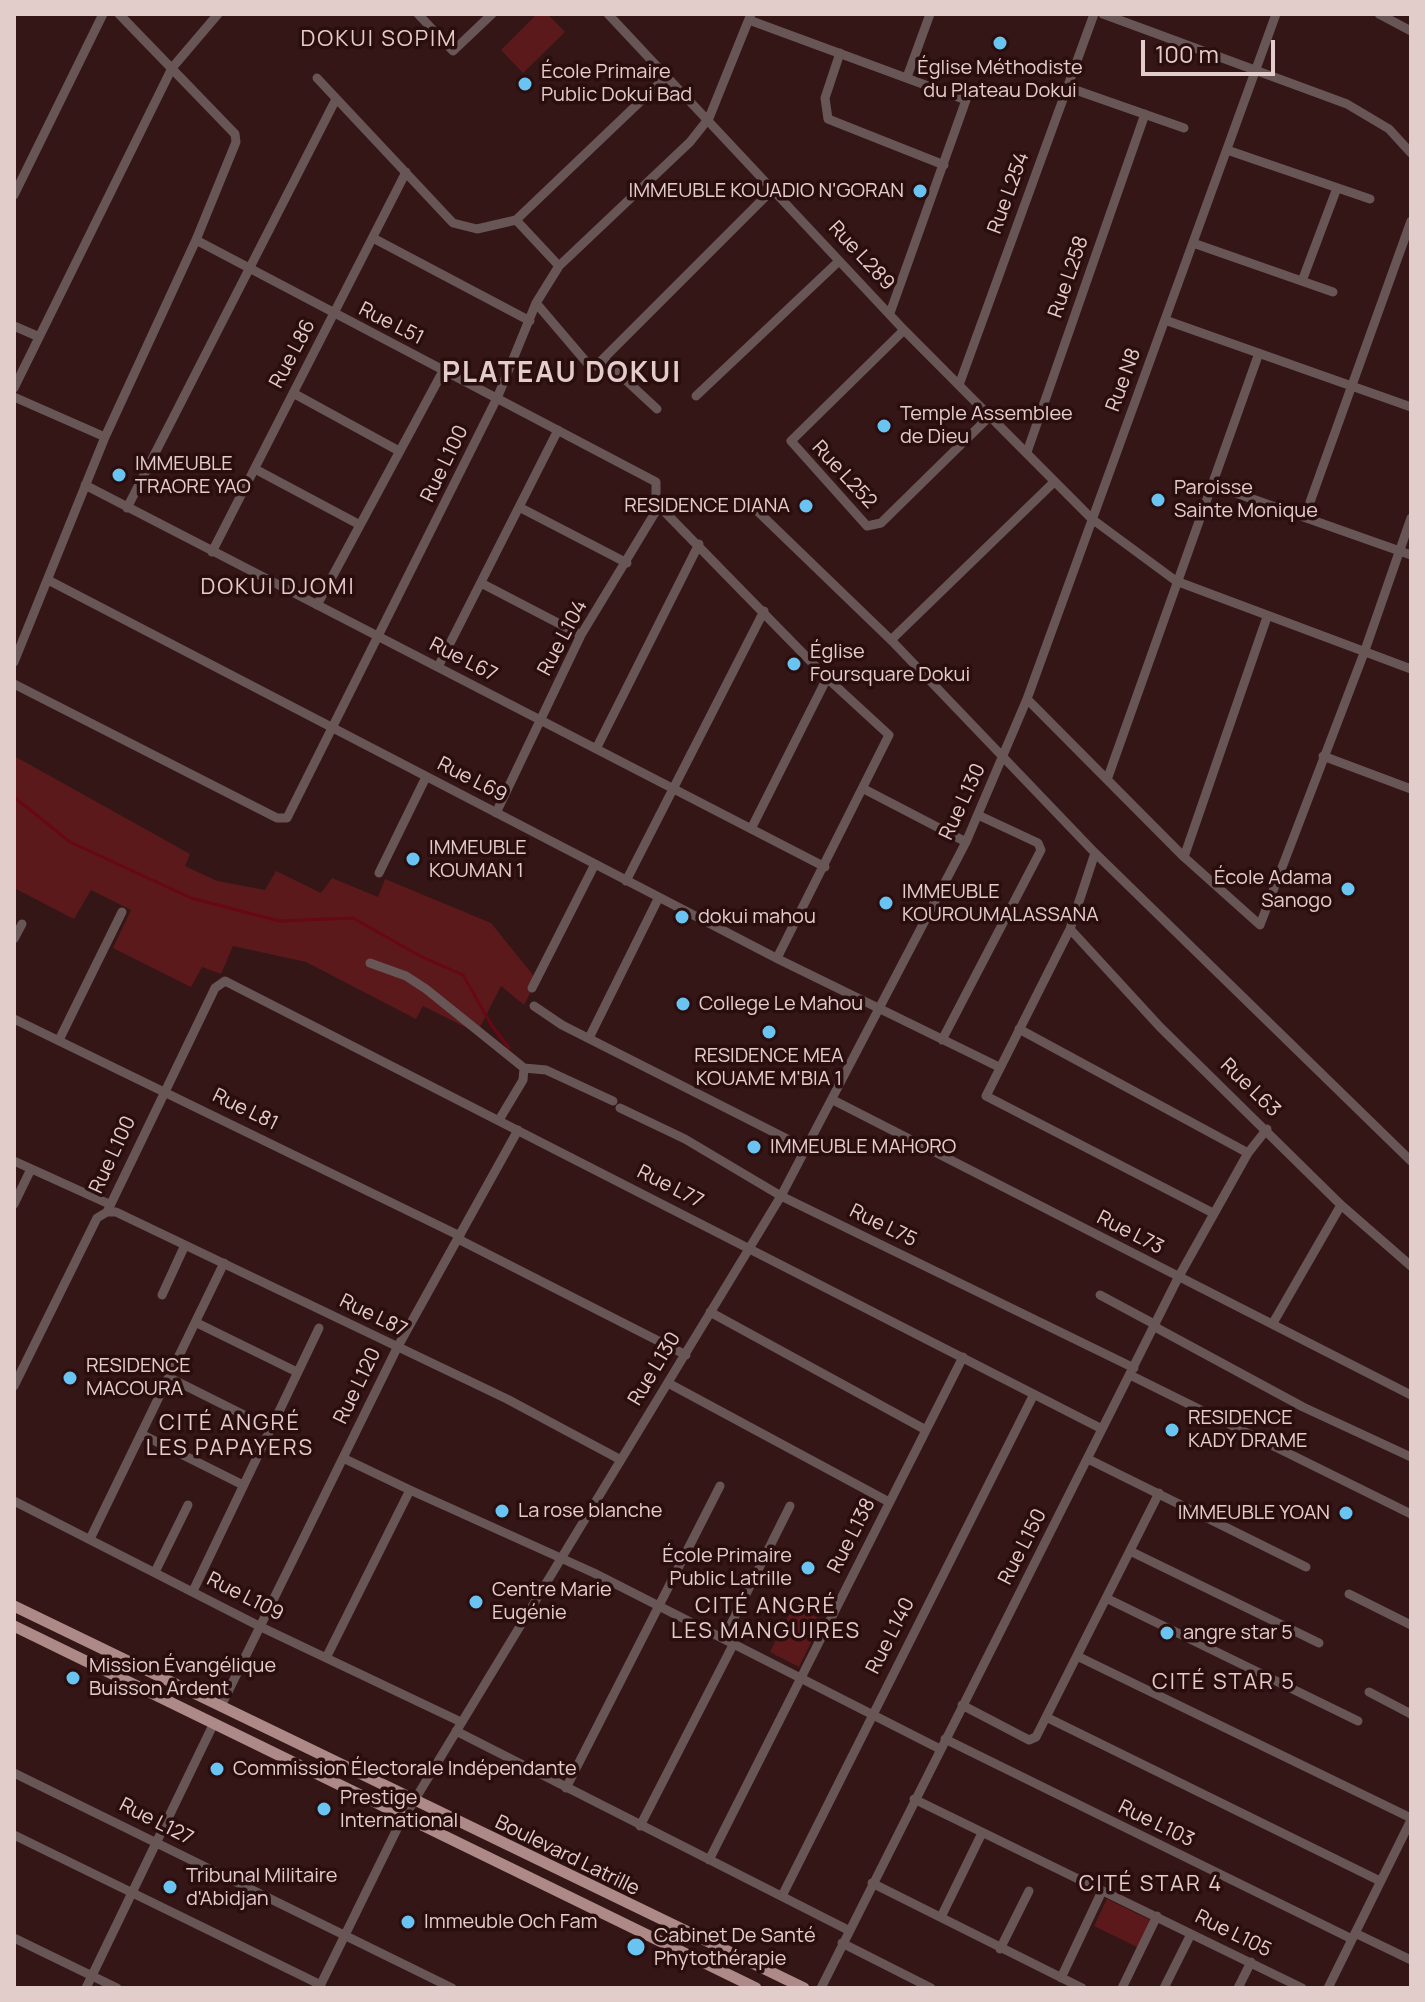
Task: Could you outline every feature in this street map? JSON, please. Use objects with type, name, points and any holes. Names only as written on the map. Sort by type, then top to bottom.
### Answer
[{"type":"main road","name":"Boulevard Latrille","points":[[14,1606],[804,1988]]},
{"type":"main road","name":"Boulevard Latrille","points":[[14,1626],[756,1988]]},
{"type":"street","points":[[14,195],[103,14]]},
{"type":"street","points":[[14,662],[50,581],[105,437],[234,150],[235,134],[119,14]]},
{"type":"street","points":[[14,388],[172,68],[218,14]]},
{"type":"street","points":[[418,14],[453,51],[492,14]]},
{"type":"street","name":"Rue L289","points":[[608,14],[709,118],[904,330],[1092,519],[1176,581],[1411,669]]},
{"type":"street","points":[[907,77],[930,14]]},
{"type":"street","name":"Rue L254","points":[[959,385],[1094,14]]},
{"type":"street","points":[[1103,14],[1257,68],[1368,115],[1389,129],[1411,153]]},
{"type":"street","name":"Rue N8","points":[[1003,758],[1276,14]]},
{"type":"street","points":[[1379,14],[1411,31]]},
{"type":"street","points":[[750,17],[963,98],[967,104],[890,313]]},
{"type":"street","name":"Rue L100","points":[[14,684],[284,820],[380,638],[498,396],[536,303],[559,266],[690,142],[709,118],[750,17]]},
{"type":"street","points":[[840,53],[825,98],[828,119],[944,165]]},
{"type":"street","points":[[317,78],[453,223],[477,229],[516,220],[667,76]]},
{"type":"street","points":[[1067,87],[1184,128]]},
{"type":"street","points":[[127,508],[336,99]]},
{"type":"street","name":"Rue L258","points":[[1027,452],[1145,114]]},
{"type":"street","points":[[1227,150],[1370,199]]},
{"type":"street","name":"Rue L86","points":[[212,552],[406,172]]},
{"type":"street","points":[[1302,281],[1337,188]]},
{"type":"street","points":[[536,303],[588,364],[594,366],[773,189]]},
{"type":"street","points":[[516,220],[559,266]]},
{"type":"street","points":[[1305,516],[1411,221]]},
{"type":"street","points":[[373,238],[530,321]]},
{"type":"street","name":"Rue L51","points":[[196,240],[334,315],[498,396],[656,482]]},
{"type":"street","points":[[1193,243],[1333,292]]},
{"type":"street","points":[[696,396],[839,261]]},
{"type":"street","points":[[1165,320],[1411,407]]},
{"type":"street","points":[[14,326],[37,336]]},
{"type":"street","name":"Rue L252","points":[[904,330],[791,441],[867,526],[881,523],[990,416]]},
{"type":"street","points":[[1108,777],[1259,353]]},
{"type":"street","points":[[603,359],[657,409]]},
{"type":"street","points":[[317,605],[443,371]]},
{"type":"street","points":[[293,393],[399,451]]},
{"type":"street","points":[[14,397],[105,437]]},
{"type":"street","points":[[438,667],[558,430]]},
{"type":"street","points":[[255,469],[360,525]]},
{"type":"street","name":"Rue L104","points":[[496,813],[581,635],[627,563],[657,504],[656,482]]},
{"type":"street","points":[[891,640],[1053,483]]},
{"type":"street","name":"Rue L67","points":[[85,485],[825,867]]},
{"type":"street","points":[[1213,485],[1411,555]]},
{"type":"street","points":[[748,502],[891,640],[1095,853],[1411,1161]]},
{"type":"street","points":[[657,504],[889,737],[777,958]]},
{"type":"street","points":[[519,507],[627,563]]},
{"type":"street","points":[[1027,699],[1108,777],[1184,857],[1260,925],[1364,653],[1411,518]]},
{"type":"street","points":[[596,749],[699,544]]},
{"type":"street","name":"Rue L69","points":[[50,581],[626,881],[999,1067]]},
{"type":"street","points":[[481,583],[581,635]]},
{"type":"street","points":[[626,881],[764,611]]},
{"type":"street","points":[[1184,857],[1267,617]]},
{"type":"street","points":[[751,829],[827,678]]},
{"type":"street","points":[[1323,756],[1411,789]]},
{"type":"street","name":"Rue L130","points":[[320,1986],[405,1817],[458,1726],[781,1196],[966,842],[1003,758]]},
{"type":"street","points":[[379,873],[426,777]]},
{"type":"street","points":[[864,789],[966,842]]},
{"type":"street","points":[[942,1040],[1041,850],[1038,843],[978,815]]},
{"type":"street","points":[[1095,853],[1070,929],[986,1093],[988,1098],[1213,1213]]},
{"type":"street","points":[[532,988],[595,864]]},
{"type":"street","points":[[589,1038],[659,897]]},
{"type":"street","points":[[59,1040],[122,912]]},
{"type":"street","points":[[14,939],[22,924]]},
{"type":"street","name":"Rue L63","points":[[1070,929],[1160,1027],[1341,1205],[1411,1266]]},
{"type":"street","points":[[370,963],[406,976],[426,989],[524,1068],[523,1080],[499,1120]]},
{"type":"street","name":"Rue L100","points":[[14,1386],[97,1218],[108,1208],[163,1089],[221,981]]},
{"type":"street","name":"Rue L77","points":[[221,981],[229,982],[1102,1429]]},
{"type":"street","points":[[534,1006],[589,1038],[807,1149]]},
{"type":"street","name":"Rue L81","points":[[14,1019],[163,1089],[686,1355]]},
{"type":"street","points":[[1019,1029],[1248,1153]]},
{"type":"street","name":"Rue L75","points":[[524,1068],[546,1070],[685,1139],[781,1196],[1411,1514]]},
{"type":"street","name":"Rue L73","points":[[833,1100],[1178,1278],[1410,1392]]},
{"type":"street","name":"Rue L150","points":[[821,1988],[1178,1278],[1248,1153],[1267,1129]]},
{"type":"street","name":"Rue L120","points":[[221,1706],[397,1348],[518,1130]]},
{"type":"street","name":"Rue L87","points":[[14,1161],[507,1399],[621,1460]]},
{"type":"street","points":[[14,1204],[31,1169]]},
{"type":"street","points":[[1273,1323],[1341,1205]]},
{"type":"street","points":[[162,1295],[185,1245]]},
{"type":"street","points":[[90,1539],[146,1437],[170,1378],[201,1325],[224,1263]]},
{"type":"street","points":[[1100,1295],[1303,1407],[1411,1457]]},
{"type":"street","points":[[710,1312],[926,1430]]},
{"type":"street","points":[[201,1325],[297,1372]]},
{"type":"street","points":[[193,1591],[319,1328]]},
{"type":"street","name":"Rue L138","points":[[709,1860],[963,1357]]},
{"type":"street","points":[[170,1378],[270,1428]]},
{"type":"street","points":[[668,1383],[889,1502]]},
{"type":"street","name":"Rue L140","points":[[782,1896],[1034,1394]]},
{"type":"street","points":[[146,1437],[243,1485]]},
{"type":"street","name":"Rue L103","points":[[343,1458],[594,1573],[872,1715],[942,1744],[1411,1960]]},
{"type":"street","points":[[1088,1459],[1306,1567]]},
{"type":"street","points":[[566,1788],[720,1486]]},
{"type":"street","points":[[327,1656],[410,1490]]},
{"type":"street","points":[[962,1705],[1029,1740],[1036,1737],[1159,1493]]},
{"type":"street","name":"Rue L109","points":[[14,1501],[156,1569],[261,1627],[327,1656],[566,1788],[848,1930]]},
{"type":"street","points":[[156,1569],[188,1505]]},
{"type":"street","points":[[724,1638],[790,1506]]},
{"type":"street","points":[[1130,1551],[1319,1643]]},
{"type":"street","points":[[1349,1594],[1411,1625]]},
{"type":"street","points":[[1106,1598],[1358,1721]]},
{"type":"street","points":[[640,1826],[734,1643]]},
{"type":"street","points":[[1077,1656],[1411,1819],[1328,1988]]},
{"type":"street","points":[[1369,1692],[1411,1714]]},
{"type":"street","points":[[1046,1717],[1380,1881]]},
{"type":"street","points":[[86,1988],[214,1723]]},
{"type":"street","name":"Rue L127","points":[[14,1773],[452,1988]]},
{"type":"street","name":"Rue L105","points":[[914,1799],[1302,1988]]},
{"type":"street","points":[[941,1917],[982,1833]]},
{"type":"street","points":[[14,1835],[320,1986]]},
{"type":"street","points":[[872,1883],[1082,1988]]},
{"type":"street","points":[[1000,1949],[1029,1891]]},
{"type":"street","points":[[1061,1978],[1102,1891]]},
{"type":"street","points":[[1122,1988],[1157,1916]]},
{"type":"street","points":[[1164,1988],[1191,1934]]},
{"type":"street","points":[[14,1938],[117,1988]]},
{"type":"street","points":[[842,1943],[931,1988]]},
{"type":"street","points":[[1238,1988],[1251,1962]]},
{"type":"shaded area","points":[[537,14],[547,14],[565,32],[523,73],[501,50]]},
{"type":"shaded area","points":[[14,752],[16,757],[190,854],[185,866],[217,881],[265,890],[276,871],[321,893],[332,878],[378,897],[385,879],[491,923],[537,980],[524,1005],[501,986],[477,1033],[423,1006],[416,1019],[306,962],[233,946],[221,974],[202,967],[191,987],[113,948],[131,910],[91,890],[74,919],[14,888]]},
{"type":"shaded area","points":[[794,1605],[822,1620],[799,1667],[770,1652]]},
{"type":"shaded area","points":[[1107,1899],[1152,1921],[1139,1948],[1094,1926]]},
{"type":"waterway","points":[[14,797],[70,842],[191,898],[279,921],[353,918],[420,956],[463,975],[492,1026],[509,1048]]},
{"type":"place","name":"Église Méthodiste du Plateau Dokui","points":[[1000,43]]},
{"type":"place","name":"École Primaire Public Dokui Bad","points":[[525,84]]},
{"type":"place","name":"IMMEUBLE KOUADIO N'GORAN","points":[[920,191]]},
{"type":"place","name":"Temple Assemblee de Dieu","points":[[884,426]]},
{"type":"place","name":"IMMEUBLE TRAORE YAO","points":[[119,475]]},
{"type":"place","name":"Paroisse Sainte Monique","points":[[1158,500]]},
{"type":"place","name":"RESIDENCE DIANA","points":[[806,506]]},
{"type":"place","name":"Église Foursquare Dokui","points":[[794,664]]},
{"type":"place","name":"IMMEUBLE KOUMAN 1","points":[[413,859]]},
{"type":"place","name":"École Adama Sanogo","points":[[1348,889]]},
{"type":"place","name":"IMMEUBLE KOUROUMALASSANA","points":[[886,903]]},
{"type":"place","name":"dokui mahou","points":[[682,917]]},
{"type":"place","name":"College Le Mahou","points":[[683,1004]]},
{"type":"place","name":"RESIDENCE MEA KOUAME M'BIA 1","points":[[769,1032]]},
{"type":"place","name":"IMMEUBLE MAHORO","points":[[754,1147]]},
{"type":"place","name":"RESIDENCE MACOURA","points":[[70,1378]]},
{"type":"place","name":"RESIDENCE KADY DRAME","points":[[1172,1430]]},
{"type":"place","name":"La rose blanche","points":[[502,1511]]},
{"type":"place","name":"IMMEUBLE YOAN","points":[[1346,1513]]},
{"type":"place","name":"École Primaire Public Latrille","points":[[808,1568]]},
{"type":"place","name":"Centre Marie Eugénie","points":[[476,1602]]},
{"type":"place","name":"angre star 5","points":[[1167,1633]]},
{"type":"place","name":"Mission Évangélique Buisson Ardent","points":[[73,1678]]},
{"type":"place","name":"Commission Électorale Indépendante","points":[[217,1769]]},
{"type":"place","name":"Prestige International","points":[[324,1809]]},
{"type":"place","name":"Tribunal Militaire d'Abidjan","points":[[170,1887]]},
{"type":"place","name":"Immeuble Och Fam","points":[[408,1922]]},
{"type":"place","name":"Cabinet De Santé Phytothérapie","points":[[636,1947]]},
{"type":"district","name":"DOKUI SOPIM","points":[[379,40]]},
{"type":"district","name":"PLATEAU DOKUI","points":[[562,374]]},
{"type":"district","name":"DOKUI DJOMI","points":[[278,588]]},
{"type":"district","name":"CITÉ ANGRÉ LES PAPAYERS","points":[[230,1436]]},
{"type":"district","name":"CITÉ ANGRÉ LES MANGUIRES","points":[[766,1620]]},
{"type":"district","name":"CITÉ STAR 5","points":[[1224,1683]]},
{"type":"district","name":"CITÉ STAR 4","points":[[1151,1885]]}]
